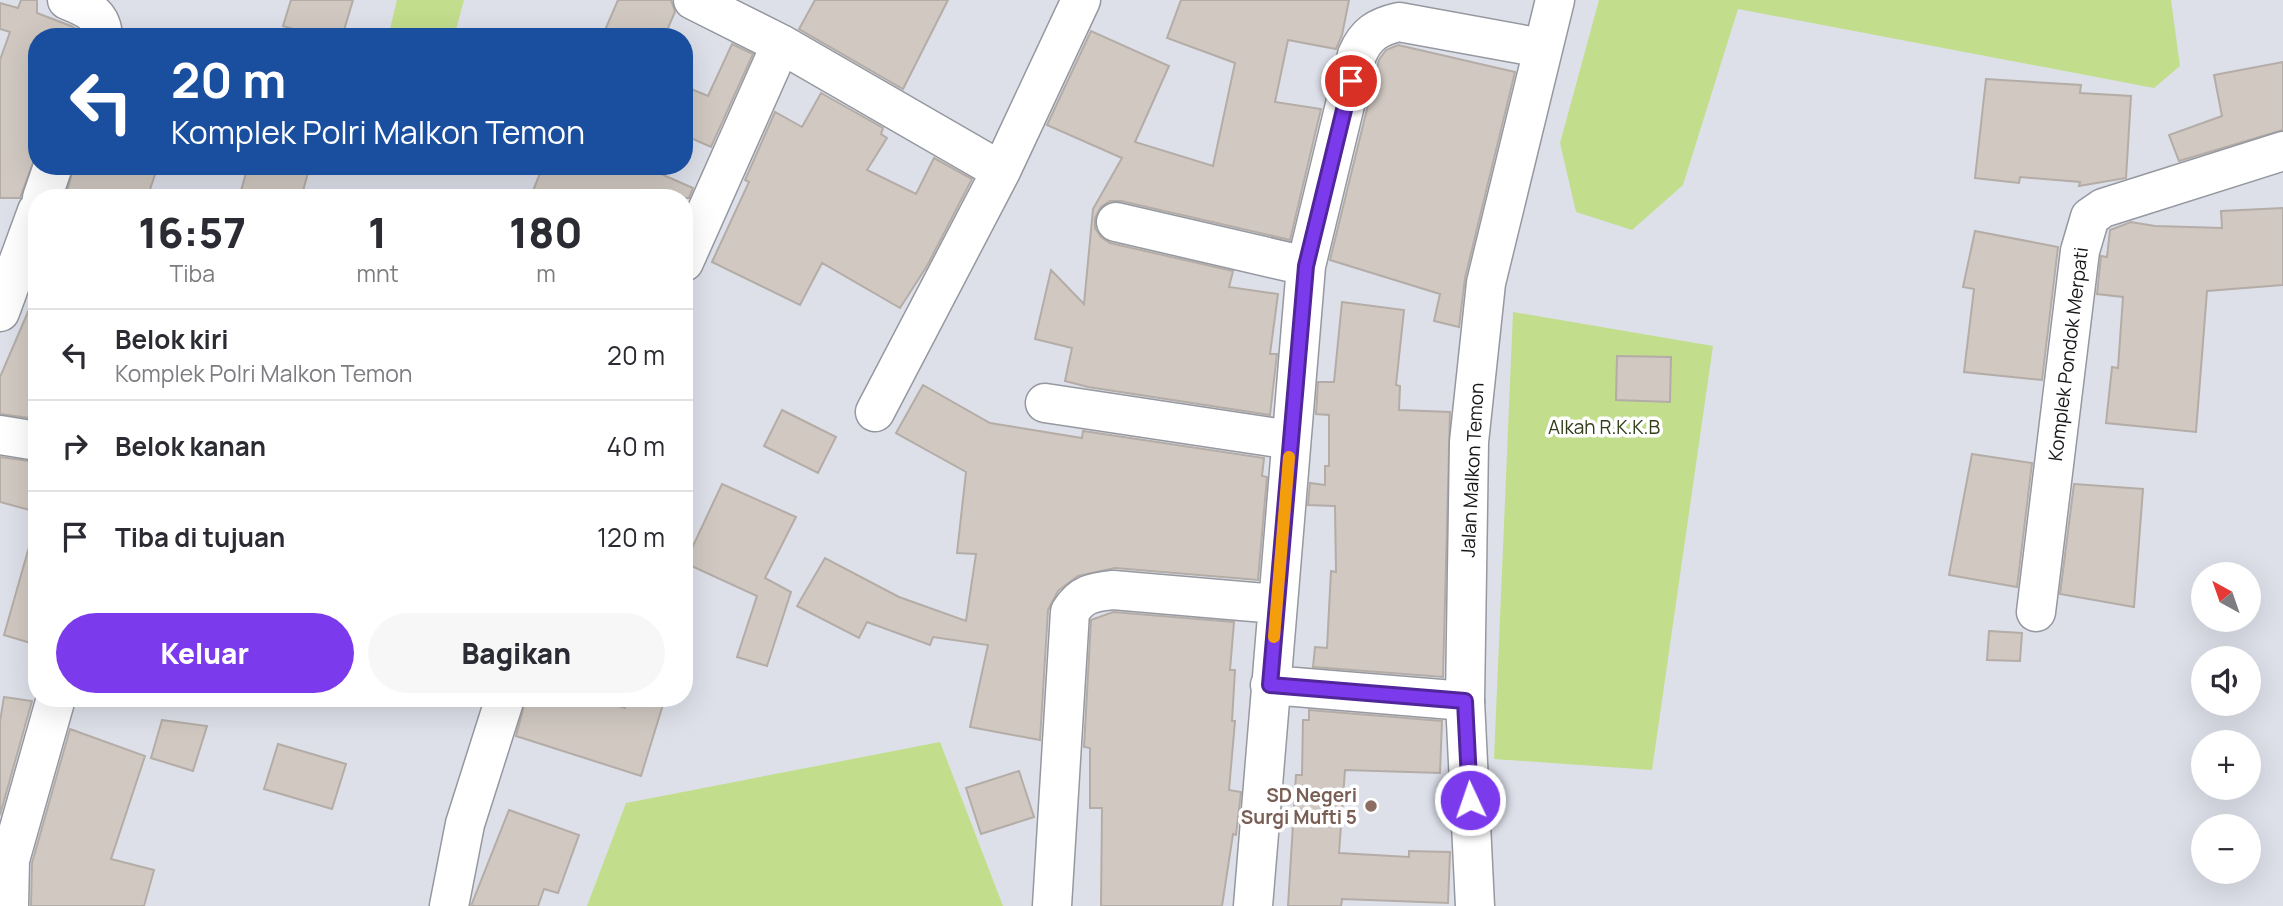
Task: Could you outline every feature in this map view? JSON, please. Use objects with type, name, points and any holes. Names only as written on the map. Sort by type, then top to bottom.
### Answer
[{"type":"street","points":[[67,0],[96,15],[103,23],[103,28]]},
{"type":"street","points":[[693,0],[781,44],[1001,170]]},
{"type":"street","points":[[875,412],[1001,170],[1081,0]]},
{"type":"street","name":"Jalan Malkon Temon","points":[[1475,906],[1465,701],[1469,442],[1486,283],[1555,0]]},
{"type":"street","points":[[1253,906],[1306,266],[1364,39],[1379,27],[1399,22],[1542,48]]},
{"type":"street","points":[[693,242],[781,44]]},
{"type":"street","name":"Komplek Pondok Merpati","points":[[2036,612],[2080,251],[2090,218],[2103,208],[2283,151]]},
{"type":"street","points":[[1116,222],[1306,266]]},
{"type":"street","points":[[0,312],[28,236]]},
{"type":"street","points":[[1045,403],[1291,440]]},
{"type":"street","points":[[0,435],[28,440]]},
{"type":"street","points":[[1052,906],[1070,612],[1078,599],[1093,592],[1113,590],[1276,604]]},
{"type":"street","points":[[1270,685],[1465,701]]},
{"type":"street","points":[[9,906],[10,860],[53,707]]},
{"type":"street","points":[[449,906],[465,824],[502,707]]},
{"type":"green space","points":[[397,0],[464,0],[456,28],[390,28]]},
{"type":"green space","points":[[1599,0],[2171,0],[2180,66],[2154,88],[1738,9],[1683,185],[1632,230],[1576,212],[1560,143]]},
{"type":"green space","name":"Alkah R.K.K.B","points":[[1513,312],[1713,346],[1652,770],[1494,759]]},
{"type":"green space","points":[[940,742],[1003,906],[587,906],[626,803]]},
{"type":"building","points":[[21,0],[37,0],[37,13],[74,28],[28,28],[28,175],[20,198],[0,198],[0,60],[10,32],[0,29],[0,3],[18,8]]},
{"type":"building","points":[[291,0],[353,0],[345,28],[283,26]]},
{"type":"building","points":[[618,0],[671,0],[675,12],[668,28],[606,28]]},
{"type":"building","points":[[815,0],[948,0],[903,89],[799,29]]},
{"type":"building","points":[[1181,0],[1349,0],[1342,35],[1336,49],[1288,40],[1275,102],[1321,109],[1290,240],[1121,201],[1110,201],[1101,207],[1095,218],[1095,228],[1101,237],[1110,243],[1233,271],[1229,287],[1278,294],[1270,354],[1277,354],[1270,415],[1088,387],[1065,381],[1072,348],[1035,339],[1051,270],[1084,304],[1093,209],[1122,158],[1047,125],[1091,31],[1169,66],[1135,142],[1213,166],[1235,63],[1167,38]]},
{"type":"building","points":[[732,44],[753,54],[711,147],[693,139],[693,90],[708,96]]},
{"type":"building","points":[[1398,45],[1515,72],[1465,278],[1459,327],[1434,321],[1440,294],[1330,260],[1379,60],[1386,50]]},
{"type":"building","points":[[2283,62],[2283,130],[2179,161],[2169,135],[2222,116],[2214,75]]},
{"type":"building","points":[[1986,79],[2081,85],[2080,93],[2131,96],[2126,178],[2079,186],[2080,182],[2020,177],[2019,183],[1975,178]]},
{"type":"building","points":[[821,93],[883,128],[881,134],[887,138],[867,170],[916,194],[934,158],[972,179],[927,266],[900,308],[822,263],[800,305],[712,262],[749,182],[745,180],[775,112],[802,127]]},
{"type":"building","points":[[71,175],[155,175],[150,189],[68,189]]},
{"type":"building","points":[[245,175],[307,175],[304,189],[242,189]]},
{"type":"building","points":[[539,175],[663,175],[693,188],[693,189],[534,189]]},
{"type":"building","points":[[2283,208],[2283,285],[2207,291],[2196,432],[2106,423],[2112,367],[2118,368],[2123,297],[2097,294],[2101,256],[2107,257],[2110,230],[2131,222],[2155,226],[2222,228],[2221,211]]},
{"type":"building","points":[[1975,231],[2058,247],[2042,380],[1964,372],[1974,289],[1963,287]]},
{"type":"building","points":[[1342,302],[1404,310],[1396,385],[1400,386],[1399,410],[1450,412],[1443,677],[1313,667],[1315,647],[1327,648],[1331,571],[1336,572],[1335,506],[1308,505],[1310,483],[1325,485],[1325,466],[1329,466],[1329,415],[1316,414],[1318,382],[1334,382]]},
{"type":"building","points":[[28,312],[28,418],[0,414],[0,377]]},
{"type":"building","points":[[1617,356],[1671,357],[1670,402],[1616,400]]},
{"type":"building","points":[[923,385],[990,423],[1082,438],[1083,431],[1264,458],[1262,476],[1267,477],[1258,580],[1115,568],[1078,576],[1058,591],[1048,610],[1040,740],[970,727],[988,645],[933,637],[930,645],[867,622],[859,638],[797,606],[825,558],[899,597],[966,621],[976,554],[957,553],[966,472],[896,433]]},
{"type":"building","points":[[782,410],[836,437],[818,473],[764,446]]},
{"type":"building","points":[[1972,454],[2032,463],[2017,587],[1949,575]]},
{"type":"building","points":[[0,457],[28,461],[28,510],[0,502]]},
{"type":"building","points":[[722,484],[796,517],[765,578],[791,592],[767,666],[737,657],[757,596],[693,567],[693,546]]},
{"type":"building","points":[[2074,484],[2143,489],[2134,607],[2060,594]]},
{"type":"building","points":[[28,551],[28,642],[4,635]]},
{"type":"building","points":[[1113,612],[1234,622],[1230,670],[1235,670],[1232,721],[1235,721],[1229,790],[1241,792],[1236,835],[1233,834],[1222,906],[1101,906],[1102,808],[1090,808],[1090,748],[1084,747],[1091,620]]},
{"type":"building","points":[[1989,631],[2022,633],[2020,661],[1987,660]]},
{"type":"building","points":[[4,697],[28,700],[28,707],[30,707],[0,815],[0,721]]},
{"type":"building","points":[[524,707],[662,707],[641,776],[516,736]]},
{"type":"building","points":[[1309,710],[1442,721],[1440,773],[1345,770],[1339,853],[1409,857],[1409,851],[1450,852],[1448,903],[1342,899],[1341,906],[1288,906],[1296,775],[1302,775],[1303,720],[1309,720]]},
{"type":"building","points":[[162,720],[207,726],[193,771],[151,758]]},
{"type":"building","points":[[70,729],[145,756],[111,859],[154,870],[144,906],[31,906],[32,863]]},
{"type":"building","points":[[278,744],[346,764],[332,809],[264,789]]},
{"type":"building","points":[[1019,771],[1034,817],[981,834],[966,788]]},
{"type":"building","points":[[509,810],[579,835],[558,893],[544,889],[538,906],[471,906]]},
{"type":"slow traffic","points":[[1274,637],[1289,457]]},
{"type":"place","name":"SD Negeri Surgi Mufti 5","points":[[1371,806]]},
{"type":"route","points":[[1351,81],[1306,266],[1270,685],[1465,701],[1470,800]]}]
